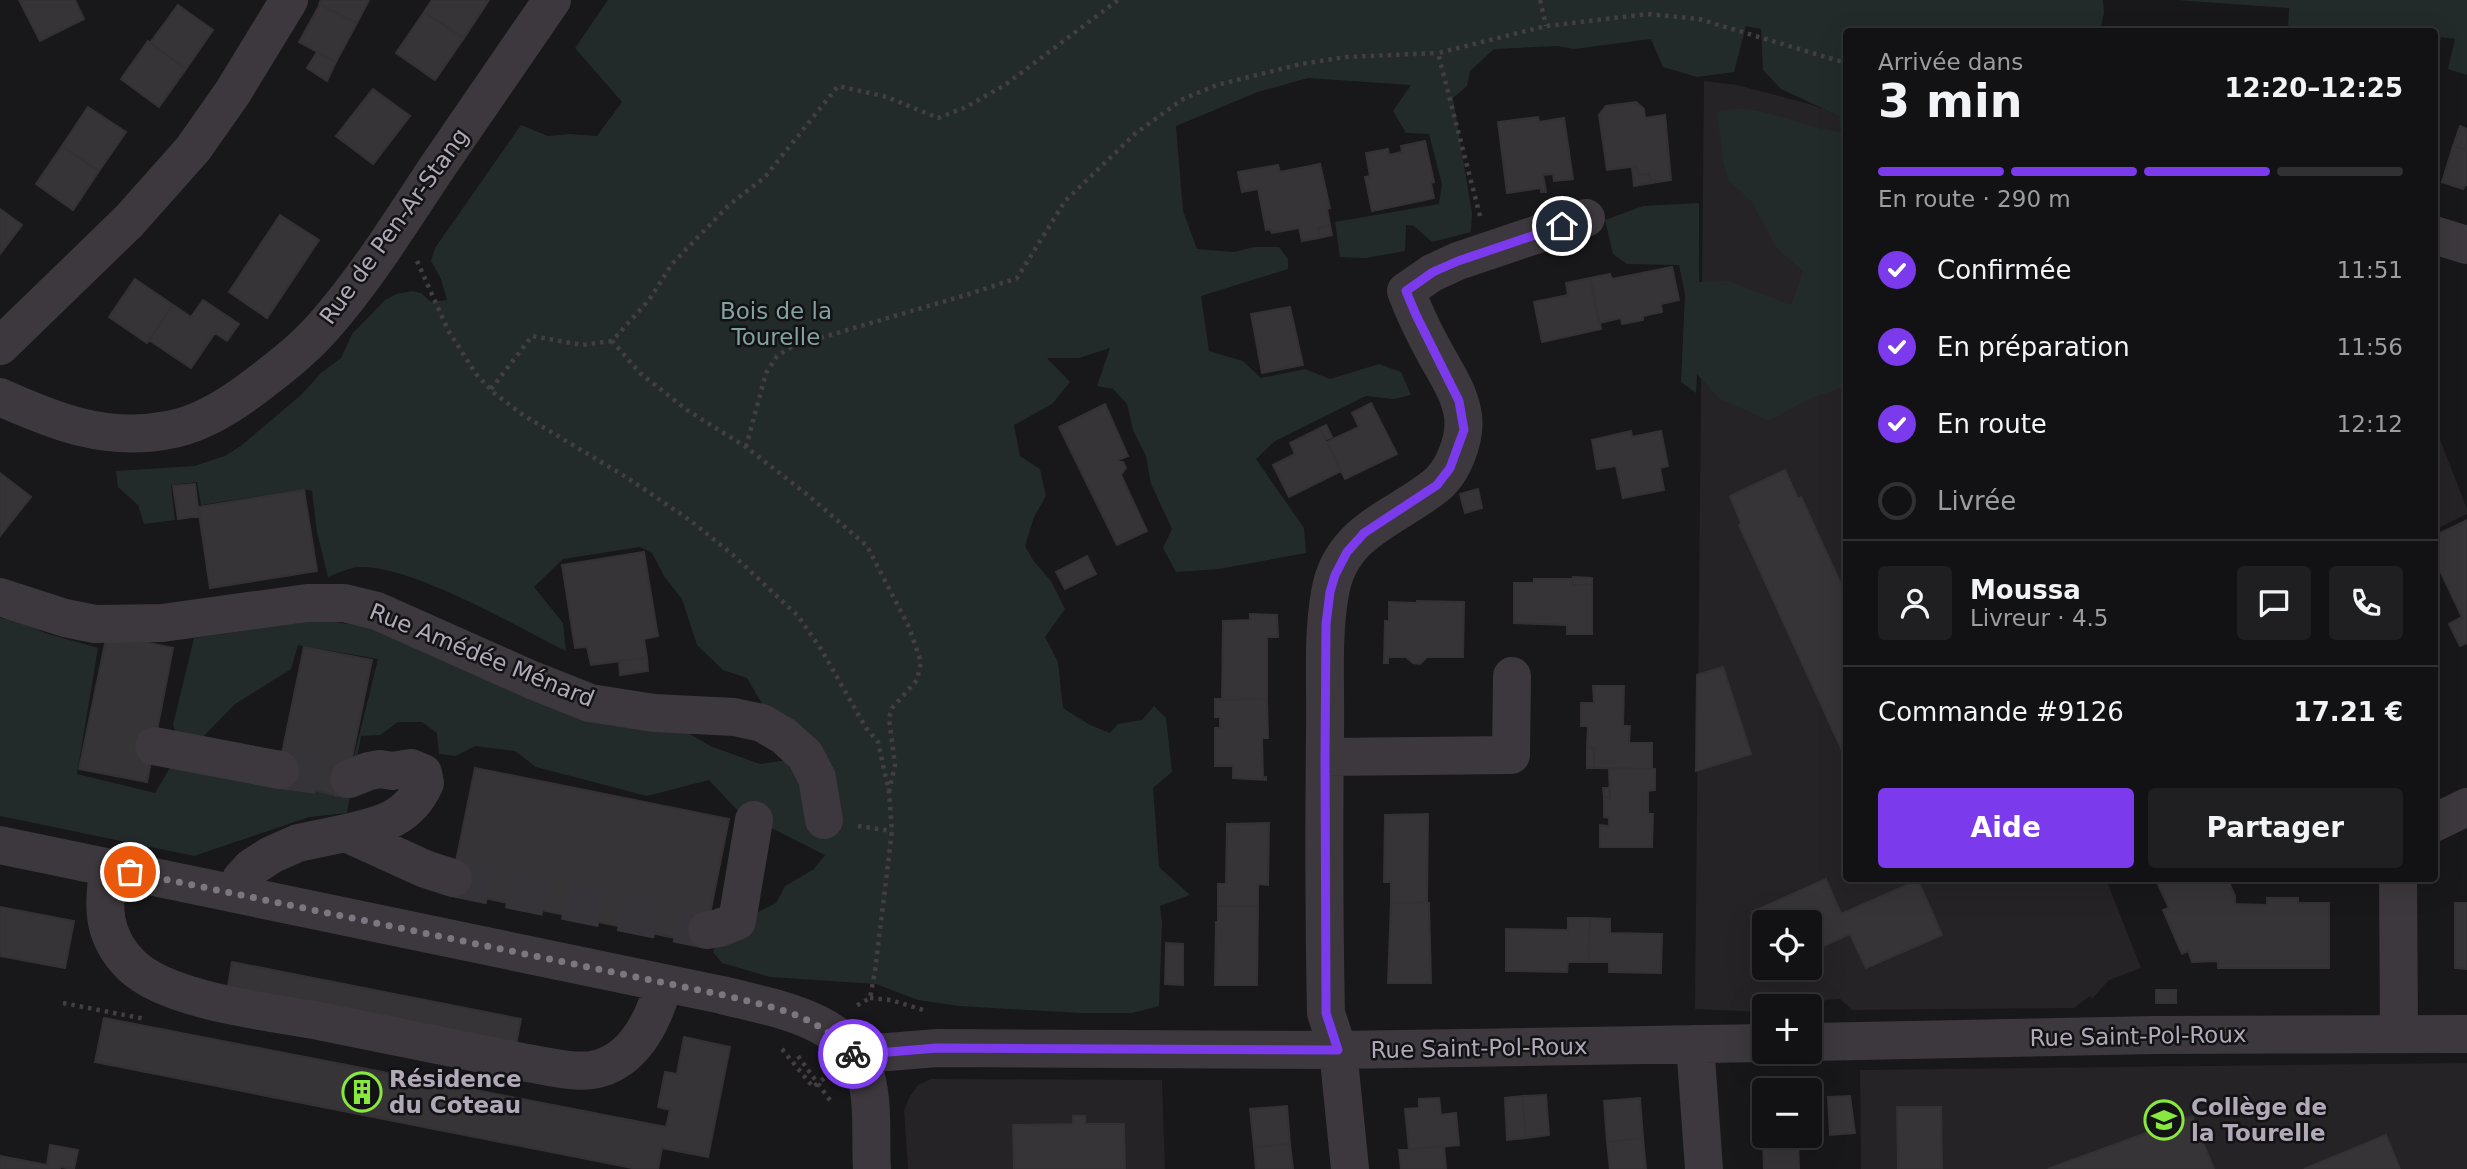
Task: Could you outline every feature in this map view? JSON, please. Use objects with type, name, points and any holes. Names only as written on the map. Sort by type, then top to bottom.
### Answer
[{"type":"street","points":[[11,402],[1,346],[129,221],[193,149],[233,92],[289,0]]},
{"type":"street","name":"Rue de Pen-Ar-Stang","points":[[11,402],[52,420],[97,431],[143,433],[168,430],[205,418],[241,397],[293,356],[325,325],[388,240],[552,0]]},
{"type":"street","points":[[1350,1169],[1338,1050],[1326,1013],[1326,624],[1330,592],[1347,552],[1364,533],[1437,485],[1450,468],[1464,430],[1459,401],[1406,291],[1433,272],[1458,261],[1586,218]]},
{"type":"street","points":[[2438,236],[2467,244]]},
{"type":"street","name":"Rue Amédée Ménard","points":[[0,597],[65,618],[95,624],[162,623],[328,601],[360,606],[400,620],[532,680],[590,702],[654,713],[734,717],[762,723],[784,736],[805,755],[817,778],[824,820]]},
{"type":"street","points":[[1325,757],[1511,755],[1512,676]]},
{"type":"street","points":[[154,746],[280,770]]},
{"type":"street","points":[[237,894],[241,879],[251,868],[271,855],[298,842],[387,823],[412,803],[425,783],[423,773],[411,768],[392,771],[380,769],[349,779]]},
{"type":"street","points":[[2438,822],[2467,807]]},
{"type":"street","points":[[707,930],[737,921],[754,820]]},
{"type":"street","points":[[346,833],[425,869],[453,878]]},
{"type":"street","points":[[0,845],[723,995],[806,1018],[836,1036],[859,1059],[869,1093],[872,1169]]},
{"type":"street","points":[[109,868],[103,897],[104,912],[115,943],[135,968],[166,986],[212,1000],[527,1063],[584,1070],[607,1065],[635,1044],[657,1010],[664,983]]},
{"type":"street","points":[[2398,882],[2399,1033]]},
{"type":"street","name":"Rue Saint-Pol-Roux","points":[[1822,1042],[2155,1035],[2467,1034]]},
{"type":"street","name":"Rue Saint-Pol-Roux","points":[[859,1059],[877,1053],[937,1048],[1338,1050],[1752,1043]]},
{"type":"street","points":[[1695,1044],[1704,1169]]},
{"type":"path","points":[[491,390],[532,336],[582,345],[612,341],[649,300],[672,264],[728,206],[765,177],[838,86],[887,97],[938,118],[964,108],[1005,85],[1118,0]]},
{"type":"path","points":[[1540,0],[1546,26]]},
{"type":"path","points":[[746,447],[766,373],[777,356],[793,346],[1017,278],[1065,201],[1136,133],[1183,99],[1217,85],[1301,64],[1346,57],[1438,53],[1546,26],[1648,14],[1699,19],[1843,62]]},
{"type":"path","points":[[1438,53],[1489,251]]},
{"type":"path","points":[[388,240],[418,261],[448,330],[476,374],[491,390],[523,415],[691,520],[799,616],[835,672],[866,728],[878,743],[889,792],[892,831],[875,971]]},
{"type":"path","points":[[612,341],[640,373],[687,410],[746,447],[867,545],[909,627],[921,662],[916,680],[892,708],[889,718],[895,765],[889,792]]},
{"type":"path","points":[[63,1003],[157,1022],[166,986]]},
{"type":"path","points":[[793,1050],[833,1105]]},
{"type":"shaded area","points":[[1704,81],[1737,85],[1843,116],[1843,882],[2107,882],[2141,968],[2109,980],[2092,999],[2090,996],[2074,1008],[1852,1010],[1840,999],[1822,1002],[1822,994],[1752,994],[1752,1011],[1695,1009]]},
{"type":"shaded area","points":[[2438,436],[2467,509],[2467,514],[2438,528]]},
{"type":"shaded area","name":"Collège de la Tourelle","points":[[2467,1063],[2467,1169],[1861,1169],[1860,1070]]},
{"type":"shaded area","points":[[931,1079],[1162,1080],[1165,1169],[908,1169],[904,1110],[918,1085]]},
{"type":"green space","name":"Bois de la Tourelle","points":[[608,0],[2103,0],[2104,13],[2101,28],[1843,28],[1843,387],[1807,400],[1769,421],[1720,399],[1697,374],[1696,393],[1681,382],[1685,294],[1679,265],[1627,264],[1613,254],[1605,220],[1643,206],[1699,203],[1699,282],[1729,281],[1791,305],[1803,271],[1778,250],[1751,201],[1728,180],[1717,112],[1731,109],[1762,112],[1841,132],[1839,116],[1781,89],[1763,70],[1761,29],[1746,26],[1734,72],[1697,77],[1663,67],[1651,39],[1574,49],[1558,46],[1494,49],[1470,71],[1467,86],[1453,98],[1472,213],[1471,232],[1432,242],[1414,226],[1406,225],[1405,251],[1366,258],[1340,257],[1335,222],[1439,204],[1442,184],[1429,134],[1406,133],[1393,111],[1411,85],[1308,78],[1258,92],[1176,126],[1183,211],[1197,249],[1234,252],[1254,247],[1279,247],[1288,259],[1288,269],[1201,296],[1209,351],[1243,361],[1261,378],[1305,369],[1330,379],[1379,364],[1401,372],[1411,395],[1394,399],[1366,396],[1275,441],[1256,459],[1304,528],[1306,553],[1219,569],[1176,572],[1163,548],[1172,529],[1151,484],[1146,456],[1133,430],[1127,404],[1113,389],[1097,386],[1110,348],[1079,358],[1047,358],[1070,382],[1052,404],[1014,425],[1020,456],[1040,469],[1046,496],[1034,517],[1025,546],[1051,581],[1065,609],[1045,637],[1058,662],[1063,708],[1090,725],[1110,733],[1118,724],[1142,720],[1154,706],[1166,718],[1172,772],[1153,788],[1159,867],[1190,895],[1160,906],[1162,923],[1159,1006],[1132,1013],[959,1006],[918,1000],[876,984],[770,977],[722,963],[713,952],[721,931],[742,927],[760,911],[776,903],[785,886],[814,869],[825,855],[738,811],[709,780],[647,796],[536,767],[515,751],[475,746],[456,756],[439,754],[437,733],[422,722],[398,722],[380,735],[361,736],[347,813],[309,817],[194,856],[0,816],[0,618],[20,621],[45,633],[98,648],[77,774],[155,793],[171,766],[344,797],[378,659],[298,645],[291,669],[235,704],[202,738],[178,739],[173,725],[194,638],[320,620],[391,630],[670,722],[710,746],[760,764],[794,759],[747,678],[723,670],[697,645],[682,599],[664,576],[652,553],[640,547],[563,559],[534,587],[563,623],[566,651],[493,613],[406,575],[358,567],[328,577],[317,532],[312,491],[304,489],[201,505],[197,482],[171,485],[175,520],[144,524],[138,505],[118,487],[116,471],[194,466],[225,456],[242,445],[341,358],[352,334],[385,300],[412,291],[421,293],[431,302],[447,300],[441,279],[431,261],[435,248],[521,125],[548,136],[597,136],[622,102],[575,48]]},
{"type":"green space","points":[[2176,0],[2467,0],[2467,75],[2448,69],[2455,39],[2441,37],[2438,47],[2438,28],[2288,28],[2289,8]]},
{"type":"building","points":[[19,0],[75,0],[84,19],[40,41]]},
{"type":"building","points":[[321,0],[369,0],[357,23],[319,4]]},
{"type":"building","points":[[432,0],[489,0],[464,38],[424,12]]},
{"type":"building","points":[[320,4],[357,23],[336,62],[299,42]]},
{"type":"building","points":[[178,5],[213,30],[186,69],[150,43]]},
{"type":"building","points":[[424,12],[464,38],[435,80],[396,53]]},
{"type":"building","points":[[148,41],[186,69],[159,107],[121,79]]},
{"type":"building","points":[[317,52],[336,62],[327,81],[307,68]]},
{"type":"building","points":[[373,89],[410,116],[373,164],[336,136]]},
{"type":"building","points":[[1636,102],[1644,109],[1645,118],[1665,115],[1671,180],[1651,183],[1649,174],[1638,175],[1637,166],[1607,170],[1599,115],[1606,106]]},
{"type":"building","points":[[88,107],[126,132],[99,171],[62,146]]},
{"type":"building","points":[[1538,117],[1539,122],[1564,118],[1573,179],[1554,181],[1553,174],[1543,175],[1546,192],[1541,192],[1541,188],[1507,193],[1498,122]]},
{"type":"building","points":[[2460,126],[2467,129],[2467,150],[2453,146]]},
{"type":"building","points":[[1425,141],[1434,182],[1431,183],[1434,198],[1372,211],[1365,177],[1370,176],[1366,153],[1388,149],[1389,155],[1402,152],[1401,146]]},
{"type":"building","points":[[62,146],[99,171],[73,210],[36,184]]},
{"type":"building","points":[[2453,146],[2467,150],[2467,185],[2463,189],[2442,182]]},
{"type":"building","points":[[1320,164],[1330,208],[1327,209],[1330,225],[1318,228],[1319,238],[1302,241],[1299,228],[1272,233],[1270,229],[1266,230],[1258,189],[1242,192],[1238,172],[1278,165],[1280,172]]},
{"type":"building","points":[[1637,166],[1638,175],[1649,174],[1651,183],[1634,186],[1632,167]]},
{"type":"building","points":[[0,209],[22,225],[0,254]]},
{"type":"building","points":[[280,215],[319,240],[267,318],[229,292]]},
{"type":"building","points":[[1330,225],[1332,235],[1319,238],[1318,228]]},
{"type":"building","points":[[1672,267],[1679,300],[1661,304],[1662,312],[1643,316],[1643,320],[1622,324],[1621,318],[1599,323],[1590,278],[1610,274],[1612,279]]},
{"type":"building","points":[[1590,278],[1601,329],[1542,342],[1534,302],[1568,295],[1566,283]]},
{"type":"building","points":[[135,279],[173,305],[147,343],[109,317]]},
{"type":"building","points":[[203,300],[239,324],[227,341],[215,333],[191,368],[149,340],[173,305],[191,317]]},
{"type":"building","points":[[1290,307],[1303,365],[1262,373],[1251,314]]},
{"type":"building","points":[[1371,403],[1397,454],[1345,479],[1327,442],[1359,427],[1352,413]]},
{"type":"building","points":[[1105,404],[1128,456],[1118,460],[1123,462],[1126,468],[1121,475],[1147,531],[1117,545],[1059,427]]},
{"type":"building","points":[[1326,425],[1332,437],[1325,440],[1320,428]]},
{"type":"building","points":[[1320,428],[1341,471],[1289,497],[1273,465],[1295,454],[1290,443]]},
{"type":"building","points":[[1631,431],[1632,437],[1661,431],[1668,466],[1660,468],[1664,490],[1623,498],[1616,466],[1597,469],[1592,440]]},
{"type":"building","points":[[1785,470],[1798,499],[1801,497],[1843,588],[1843,752],[1739,525],[1741,523],[1730,496]]},
{"type":"building","points":[[0,473],[31,497],[0,536]]},
{"type":"building","points":[[195,484],[199,516],[178,519],[173,486]]},
{"type":"building","points":[[1478,489],[1482,508],[1465,513],[1460,494]]},
{"type":"building","points":[[304,490],[317,571],[210,588],[198,507]]},
{"type":"building","points":[[2467,520],[2467,643],[2460,646],[2449,624],[2462,617],[2438,566],[2438,534]]},
{"type":"building","points":[[644,552],[658,636],[644,639],[647,658],[591,665],[587,647],[575,648],[562,565]]},
{"type":"building","points":[[1087,556],[1096,574],[1065,589],[1056,572]]},
{"type":"building","points":[[1573,577],[1592,578],[1592,585],[1573,585]]},
{"type":"building","points":[[1534,579],[1573,579],[1573,585],[1592,585],[1592,634],[1567,634],[1567,625],[1514,623],[1514,583],[1534,583]]},
{"type":"building","points":[[1389,602],[1464,602],[1463,657],[1427,657],[1420,664],[1413,663],[1406,657],[1388,657],[1388,663],[1384,663],[1385,621],[1389,621]]},
{"type":"building","points":[[1250,614],[1277,615],[1278,637],[1267,637],[1267,699],[1222,700],[1223,621],[1250,620]]},
{"type":"building","points":[[107,634],[173,648],[147,782],[79,769]]},
{"type":"building","points":[[304,647],[372,660],[344,797],[276,782]]},
{"type":"building","points":[[647,658],[648,671],[620,675],[619,661]]},
{"type":"building","points":[[1723,667],[1751,754],[1696,771],[1697,675]]},
{"type":"building","points":[[1593,686],[1624,686],[1623,726],[1630,726],[1629,743],[1652,743],[1652,769],[1594,768],[1594,748],[1587,747],[1588,726],[1581,726],[1581,703],[1594,703]]},
{"type":"building","points":[[1215,699],[1267,699],[1268,738],[1262,738],[1263,778],[1266,777],[1266,780],[1233,778],[1233,766],[1215,766],[1215,728],[1220,728],[1220,717],[1215,717]]},
{"type":"building","points":[[1587,747],[1594,748],[1594,768],[1587,768]]},
{"type":"building","points":[[475,768],[729,819],[704,944],[450,891]]},
{"type":"building","points":[[1609,769],[1655,769],[1655,790],[1648,791],[1648,814],[1653,814],[1652,847],[1600,847],[1600,825],[1609,826],[1609,818],[1604,817],[1604,797],[1610,798]]},
{"type":"building","points":[[1603,788],[1609,788],[1610,798],[1604,797]]},
{"type":"building","points":[[1428,814],[1427,902],[1391,903],[1391,882],[1384,882],[1385,815]]},
{"type":"building","points":[[1269,823],[1268,885],[1258,884],[1258,906],[1218,906],[1218,884],[1226,884],[1227,824]]},
{"type":"building","points":[[1826,879],[1841,914],[1919,882],[1942,935],[1866,968],[1850,934],[1822,947],[1822,910],[1756,910]]},
{"type":"building","points":[[2157,882],[2229,882],[2235,896],[2235,904],[2267,905],[2267,898],[2298,898],[2298,903],[2329,903],[2329,968],[2218,968],[2218,961],[2192,962],[2188,951],[2182,954],[2163,910],[2169,908]]},
{"type":"building","points":[[1391,903],[1429,903],[1431,983],[1388,983]]},
{"type":"building","points":[[2455,903],[2467,903],[2467,969],[2455,968]]},
{"type":"building","points":[[1218,906],[1258,906],[1257,985],[1215,985]]},
{"type":"building","points":[[0,907],[74,921],[65,968],[0,956]]},
{"type":"building","points":[[1568,918],[1590,918],[1589,962],[1568,962],[1567,972],[1506,971],[1506,929],[1568,930]]},
{"type":"building","points":[[1590,918],[1610,919],[1610,933],[1662,934],[1661,973],[1609,972],[1609,962],[1589,962]]},
{"type":"building","points":[[1166,943],[1183,944],[1183,985],[1165,984]]},
{"type":"building","points":[[232,962],[521,1019],[515,1050],[227,992]]},
{"type":"building","points":[[2156,990],[2176,990],[2176,1003],[2156,1003]]},
{"type":"building","name":"Résidence du Coteau","points":[[104,1018],[666,1127],[670,1110],[658,1107],[665,1072],[677,1074],[684,1037],[730,1047],[708,1157],[662,1148],[658,1169],[637,1169],[95,1062]]},
{"type":"building","points":[[1546,1095],[1549,1135],[1526,1138],[1522,1096]]},
{"type":"building","points":[[1522,1096],[1526,1138],[1507,1140],[1505,1098]]},
{"type":"building","points":[[1850,1096],[1855,1133],[1830,1135],[1828,1097]]},
{"type":"building","points":[[1439,1098],[1441,1115],[1456,1113],[1459,1145],[1409,1150],[1405,1109],[1419,1108],[1419,1099]]},
{"type":"building","points":[[1640,1098],[1643,1138],[1607,1142],[1604,1101]]},
{"type":"building","points":[[1287,1106],[1290,1144],[1254,1147],[1250,1109]]},
{"type":"building","points":[[1897,1107],[1941,1107],[1942,1169],[1898,1169]]},
{"type":"building","points":[[1073,1116],[1085,1116],[1085,1124],[1124,1124],[1125,1169],[1014,1169],[1013,1125],[1073,1124]]},
{"type":"building","points":[[2192,1116],[2214,1169],[2048,1169]]},
{"type":"building","points":[[2386,1135],[2400,1169],[2304,1169]]},
{"type":"building","points":[[1643,1138],[1646,1169],[1610,1169],[1607,1142]]},
{"type":"building","points":[[1290,1144],[1293,1169],[1256,1169],[1254,1147]]},
{"type":"building","points":[[50,1145],[78,1150],[74,1169],[0,1169],[0,1156],[47,1165]]},
{"type":"building","points":[[1444,1146],[1446,1169],[1401,1169],[1399,1150]]},
{"type":"building","points":[[1763,1148],[1798,1148],[1799,1169],[1764,1169]]},
{"type":"tunnel","points":[[280,770],[349,779]]},
{"type":"tunnel","points":[[453,878],[707,930]]},
{"type":"way so far","points":[[130,872],[723,995],[806,1018],[836,1036],[853,1054]]},
{"type":"place","name":"Résidence du Coteau","points":[[362,1092]]},
{"type":"place","name":"Collège de la Tourelle","points":[[2164,1120]]},
{"type":"route","points":[[853,1054],[859,1059],[877,1053],[937,1048],[1338,1050],[1326,1013],[1326,624],[1330,592],[1347,552],[1364,533],[1437,485],[1450,468],[1464,430],[1459,401],[1406,291],[1433,272],[1458,261],[1562,226]]}]
